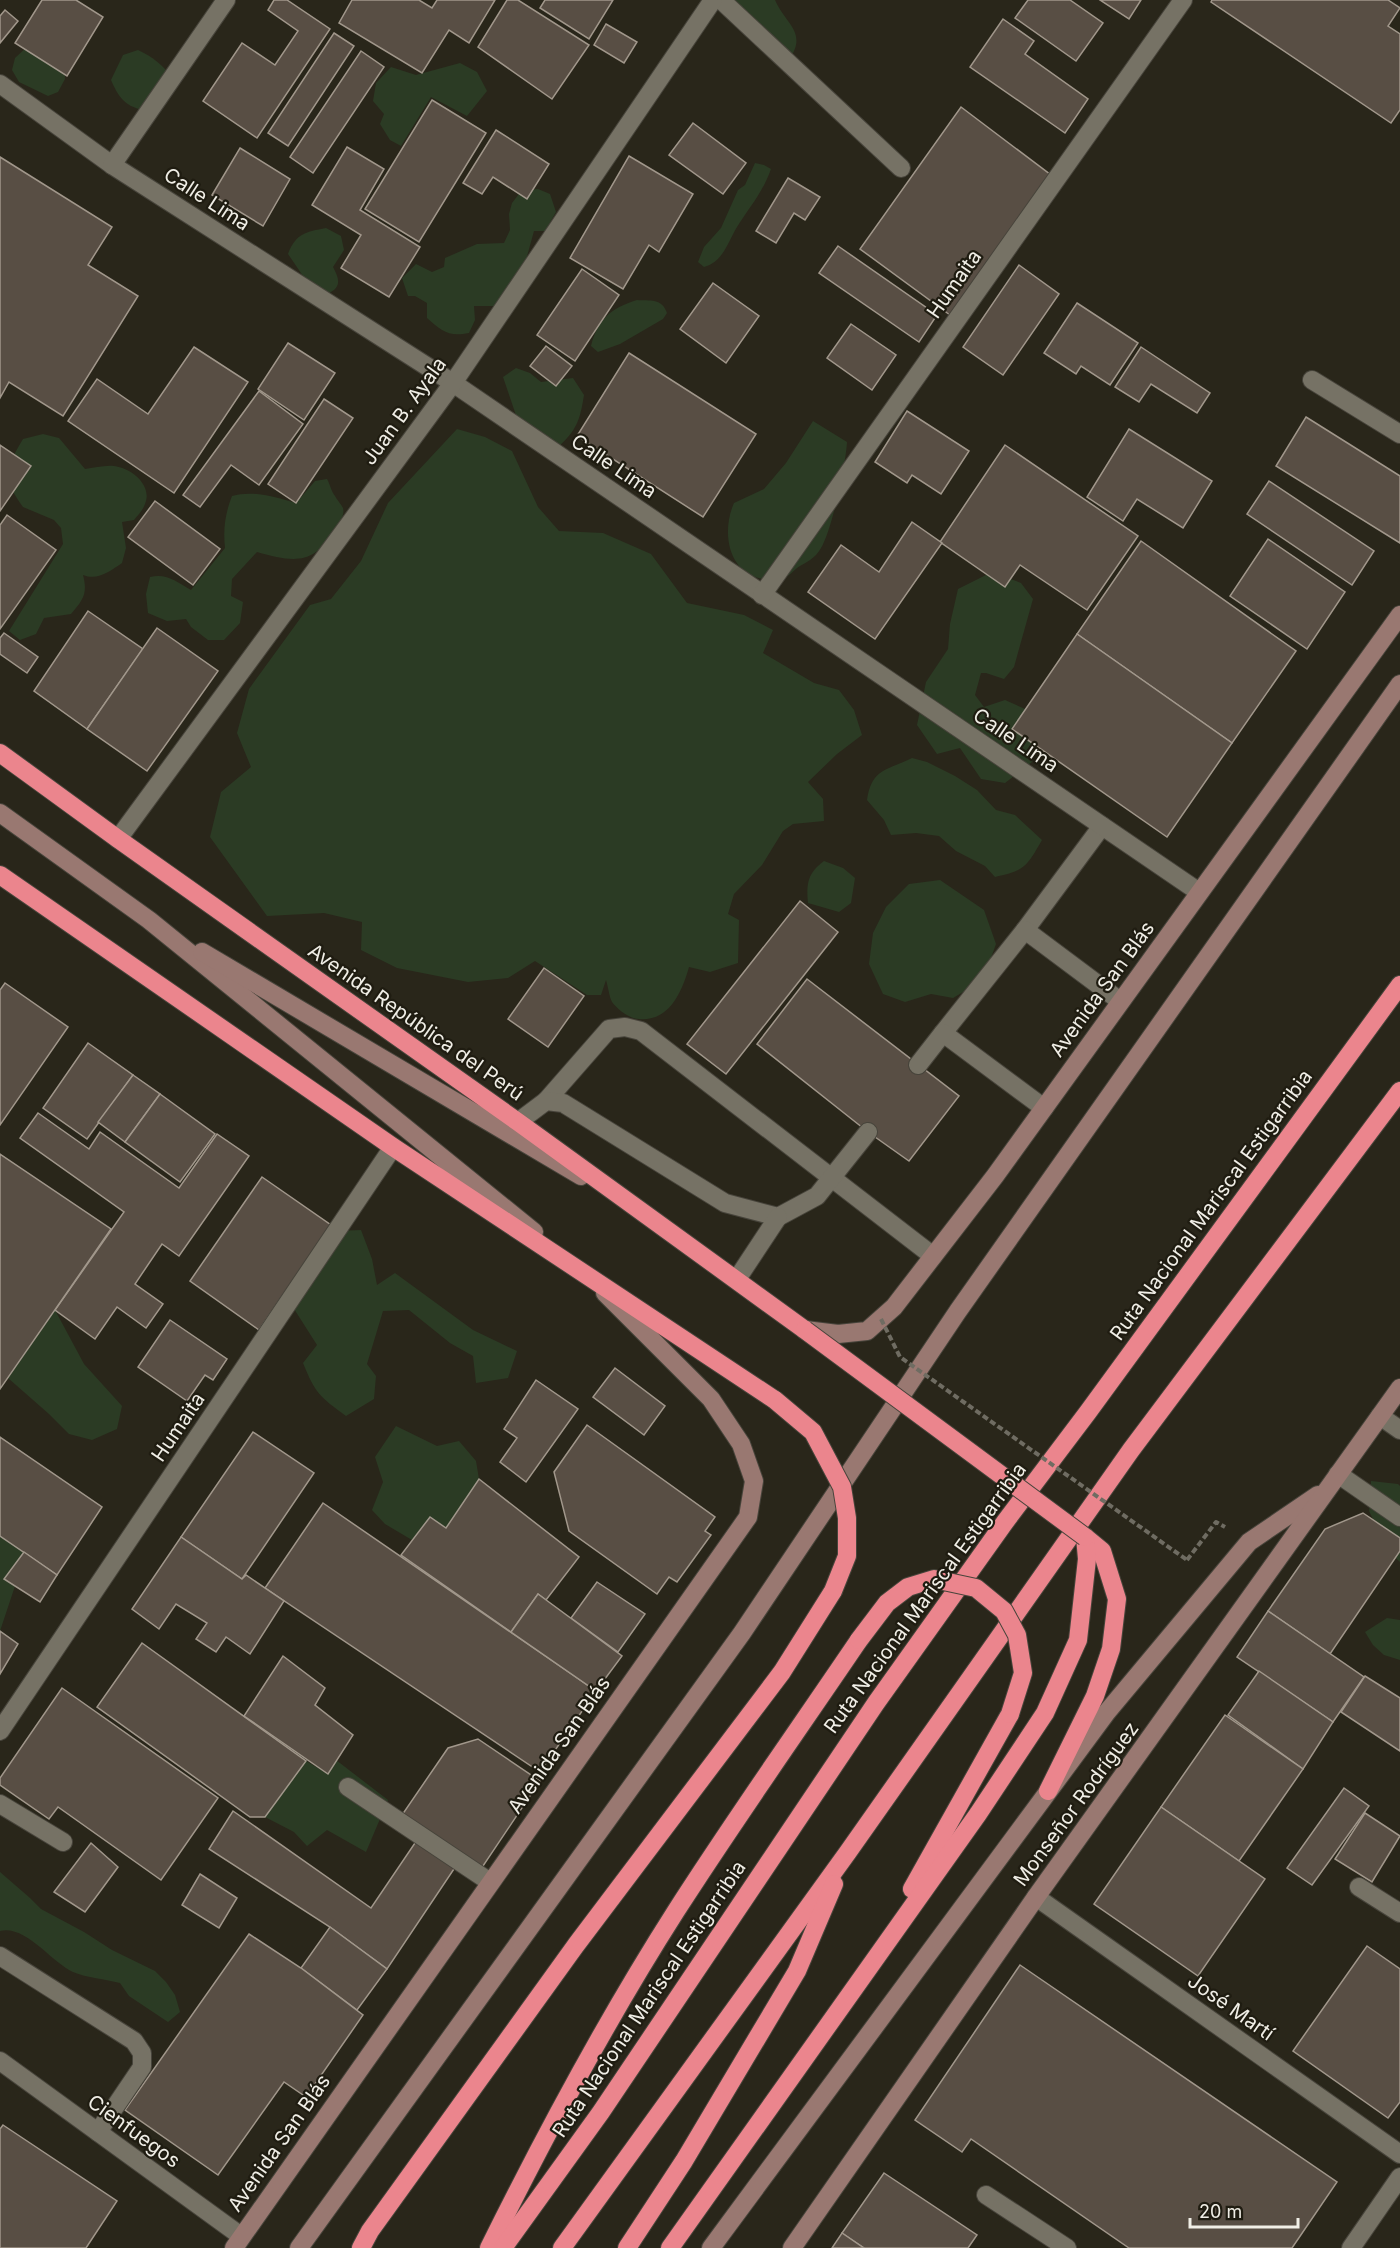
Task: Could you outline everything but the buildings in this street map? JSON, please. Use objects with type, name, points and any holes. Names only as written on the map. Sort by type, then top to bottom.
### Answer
[{"type":"highway","name":"Avenida República del Perú","points":[[0,753],[737,1279],[1102,1551],[1117,1599],[1111,1649],[1095,1696],[1048,1791]]},
{"type":"highway","points":[[0,875],[393,1147],[775,1400],[813,1432],[842,1487],[847,1518],[847,1556],[833,1591],[782,1672],[576,1945],[360,2248]]},
{"type":"highway","name":"Ruta Nacional Mariscal Estigarribia","points":[[502,2248],[602,2112],[876,1703],[1005,1522],[1400,985]]},
{"type":"highway","points":[[562,2248],[848,1852],[1131,1450],[1268,1271],[1400,1091]]},
{"type":"highway","points":[[670,2248],[978,1814],[1045,1713],[1078,1640],[1087,1559],[1085,1537]]},
{"type":"highway","points":[[489,2248],[532,2160],[581,2071],[676,1912],[859,1640],[887,1603],[908,1587],[934,1579],[976,1588],[1004,1611],[1017,1635],[1023,1672],[1010,1714],[881,1949]]},
{"type":"highway","points":[[627,2248],[684,2161],[797,1971],[848,1852]]},
{"type":"street","points":[[112,165],[226,0]]},
{"type":"street","name":"Juan B. Ayala","points":[[118,839],[453,383],[713,0]]},
{"type":"street","points":[[721,0],[901,168]]},
{"type":"street","name":"Humaita","points":[[762,595],[1183,0]]},
{"type":"street","name":"Calle Lima","points":[[0,84],[112,165],[453,383],[1199,892]]},
{"type":"street","points":[[1312,380],[1400,435]]},
{"type":"street","name":"Avenida San Blás","points":[[805,1330],[838,1334],[867,1331],[894,1307],[995,1176],[1400,615]]},
{"type":"street","points":[[299,2248],[742,1633],[958,1311],[1400,684]]},
{"type":"street","points":[[0,813],[149,920],[637,1209]]},
{"type":"street","points":[[918,1065],[1025,930],[1102,826]]},
{"type":"street","name":"Avenida San Blás","points":[[149,920],[589,1277],[711,1399],[741,1444],[754,1481],[748,1516],[238,2242]]},
{"type":"street","points":[[1025,930],[1120,1001]]},
{"type":"street","points":[[518,1122],[546,1101],[609,1029],[625,1027],[641,1031],[933,1256]]},
{"type":"street","points":[[943,1033],[1044,1108]]},
{"type":"street","points":[[546,1101],[563,1103],[725,1203],[778,1217]]},
{"type":"street","points":[[737,1279],[778,1217],[817,1196],[868,1132]]},
{"type":"street","name":"Humaita","points":[[0,1731],[393,1147]]},
{"type":"street","name":"Monseñor Rodríguez","points":[[792,2248],[1036,1897],[1400,1388]]},
{"type":"street","points":[[1380,1416],[1400,1430]]},
{"type":"street","points":[[711,2248],[1107,1712],[1249,1542],[1332,1481],[1400,1517]]},
{"type":"street","points":[[348,1787],[490,1882]]},
{"type":"street","points":[[0,1804],[63,1842]]},
{"type":"street","points":[[1359,1887],[1400,1913]]},
{"type":"street","name":"José Martí","points":[[1036,1897],[1400,2154]]},
{"type":"street","points":[[0,1956],[134,2041],[142,2053],[142,2067],[98,2132]]},
{"type":"street","name":"Cienfuegos","points":[[0,2061],[98,2132],[238,2242]]},
{"type":"street","points":[[1351,2248],[1400,2177]]},
{"type":"street","points":[[986,2195],[1067,2248]]},
{"type":"path","points":[[881,1319],[900,1357],[1187,1560]]},
{"type":"green space","points":[[735,0],[775,0],[796,35],[794,50],[789,60],[774,60],[760,50],[735,11]]},
{"type":"green space","points":[[28,46],[64,64],[65,79],[58,92],[48,96],[19,82],[12,70],[15,58]]},
{"type":"green space","points":[[138,50],[157,62],[173,79],[143,110],[122,100],[111,80],[123,55]]},
{"type":"green space","points":[[460,63],[477,72],[487,91],[467,116],[431,97],[401,146],[390,140],[380,124],[384,114],[373,101],[376,83],[391,67],[416,75]]},
{"type":"green space","points":[[755,163],[771,169],[764,185],[720,256],[716,261],[704,267],[698,262],[704,247],[721,228],[738,190],[745,185]]},
{"type":"green space","points":[[538,189],[550,194],[556,212],[545,231],[534,231],[526,260],[496,306],[474,306],[475,320],[469,333],[450,333],[437,326],[427,318],[427,303],[415,296],[408,296],[402,278],[416,264],[432,272],[444,267],[445,258],[477,244],[504,243],[510,230],[509,214],[512,203],[522,190]]},
{"type":"green space","points":[[326,228],[341,236],[344,250],[333,267],[338,278],[338,285],[329,293],[303,276],[288,254],[294,242],[302,235]]},
{"type":"green space","points":[[637,300],[659,303],[667,313],[663,319],[620,344],[598,352],[591,346],[597,329],[607,316],[620,307]]},
{"type":"green space","points":[[516,368],[530,373],[541,382],[573,378],[584,395],[577,424],[558,447],[519,424],[503,377]]},
{"type":"green space","points":[[813,421],[847,442],[830,527],[816,555],[786,577],[769,580],[752,575],[742,569],[735,560],[728,538],[730,514],[734,503],[764,489],[786,463]]},
{"type":"green space","points":[[457,429],[485,437],[512,451],[538,507],[559,531],[603,533],[651,554],[687,603],[744,615],[773,630],[763,653],[814,683],[839,690],[854,710],[862,735],[837,754],[808,782],[823,799],[824,821],[793,824],[783,831],[762,865],[734,894],[728,914],[739,920],[738,963],[710,972],[689,967],[673,1003],[658,1016],[639,1019],[621,1011],[612,1002],[606,980],[601,995],[587,995],[535,961],[508,978],[468,982],[397,968],[361,950],[362,922],[324,913],[267,916],[210,837],[221,792],[251,767],[237,733],[249,689],[310,605],[331,599],[361,561],[388,503]]},
{"type":"green space","points":[[43,434],[59,438],[85,469],[114,466],[127,470],[143,484],[147,497],[143,508],[134,520],[122,522],[126,548],[122,563],[99,576],[83,575],[85,587],[83,596],[71,614],[44,618],[36,634],[20,640],[9,631],[63,544],[61,528],[54,520],[23,507],[11,488],[9,480],[10,465],[23,439]]},
{"type":"green space","points":[[327,479],[343,508],[342,517],[335,530],[319,550],[301,558],[281,558],[257,552],[232,579],[231,596],[243,602],[240,623],[224,640],[208,640],[191,627],[186,619],[167,621],[148,613],[146,594],[150,577],[167,577],[191,590],[225,548],[225,522],[232,496],[256,494],[296,503],[315,481]]},
{"type":"green space","points":[[992,572],[1021,583],[1033,599],[1014,667],[1004,679],[981,673],[975,695],[984,707],[1005,700],[1032,712],[1038,739],[1032,762],[1005,783],[981,779],[960,748],[937,754],[917,725],[926,682],[948,649],[950,624],[958,589]]},
{"type":"green space","points":[[912,758],[927,762],[955,776],[977,790],[996,810],[1015,815],[1042,840],[1028,862],[1019,870],[995,877],[985,866],[956,851],[939,836],[916,833],[891,835],[884,820],[867,800],[869,790],[872,782],[882,772]]},
{"type":"green space","points":[[824,861],[843,868],[855,878],[851,903],[839,912],[808,903],[809,879],[814,870]]},
{"type":"green space","points":[[940,880],[984,910],[996,944],[983,980],[953,998],[931,994],[905,1002],[883,994],[869,964],[873,933],[886,907],[909,884]]},
{"type":"green space","points":[[361,1230],[372,1259],[377,1285],[395,1273],[473,1330],[517,1351],[508,1378],[476,1383],[473,1356],[450,1343],[409,1310],[383,1311],[367,1364],[376,1376],[374,1399],[346,1416],[324,1399],[315,1388],[303,1363],[317,1345],[289,1301],[336,1231]]},
{"type":"green space","points":[[55,1310],[84,1364],[122,1406],[117,1429],[92,1440],[69,1434],[8,1378]]},
{"type":"green space","points":[[396,1426],[437,1446],[459,1441],[476,1461],[479,1479],[446,1528],[430,1517],[412,1540],[385,1524],[372,1510],[383,1482],[375,1457]]},
{"type":"green space","points":[[1371,1481],[1400,1486],[1400,1562],[1389,1552],[1369,1511]]},
{"type":"green space","points":[[0,1536],[24,1552],[0,1631]]},
{"type":"green space","points":[[1387,1618],[1400,1620],[1400,1660],[1384,1655],[1373,1645],[1365,1632]]},
{"type":"green space","points":[[336,1760],[388,1800],[366,1852],[327,1830],[307,1846],[294,1832],[265,1817],[306,1761],[328,1774]]},
{"type":"green space","points":[[0,1872],[41,1909],[112,1950],[155,1971],[175,1995],[180,2012],[168,2022],[129,1996],[120,1983],[73,1972],[19,1933],[0,1931]]}]
